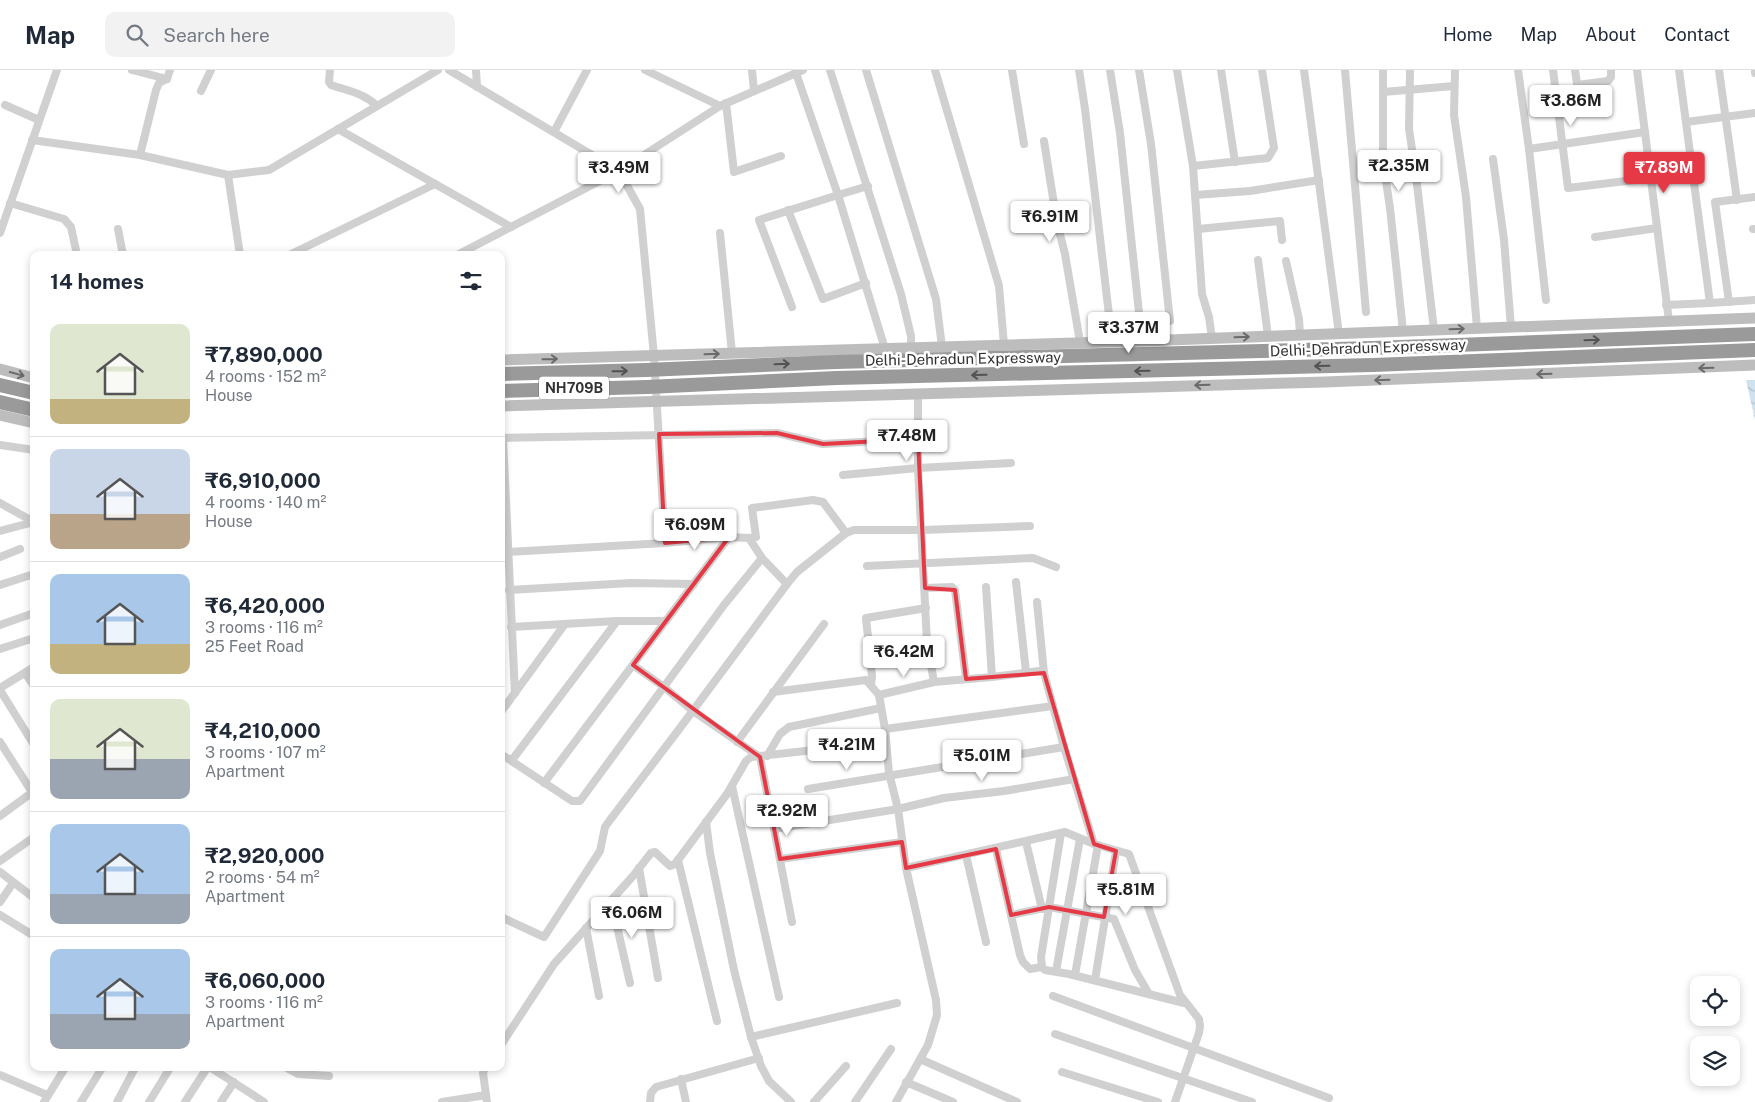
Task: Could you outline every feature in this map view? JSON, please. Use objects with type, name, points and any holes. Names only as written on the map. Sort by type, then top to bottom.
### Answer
[{"type":"highway","name":"Delhi-Dehradun Expressway","points":[[505,374],[836,362],[1373,348],[1755,334]]},
{"type":"highway","name":"Delhi-Dehradun Expressway","points":[[505,391],[647,387],[836,378],[1373,364],[1755,350]]},
{"type":"highway","points":[[0,385],[30,392]]},
{"type":"highway","points":[[0,402],[30,409]]},
{"type":"street","points":[[0,233],[57,70]]},
{"type":"street","points":[[132,70],[167,79]]},
{"type":"street","points":[[140,155],[156,90],[159,83],[167,79],[170,70]]},
{"type":"street","points":[[201,91],[210,70]]},
{"type":"street","points":[[330,70],[329,82],[331,86],[369,98],[377,106]]},
{"type":"street","points":[[32,140],[140,155],[228,175],[268,170],[438,70]]},
{"type":"street","points":[[449,70],[619,171],[640,209],[654,356],[665,543]]},
{"type":"street","points":[[476,70],[477,87]]},
{"type":"street","points":[[554,132],[587,70]]},
{"type":"street","points":[[645,70],[723,104]]},
{"type":"street","points":[[752,70],[754,91]]},
{"type":"street","points":[[830,70],[901,294],[911,336],[911,348]]},
{"type":"street","points":[[866,70],[936,299],[942,347]]},
{"type":"street","points":[[935,70],[999,286],[1004,345]]},
{"type":"street","points":[[1012,70],[1024,144]]},
{"type":"street","points":[[1079,70],[1112,342]]},
{"type":"street","points":[[1110,70],[1120,132],[1142,341]]},
{"type":"street","points":[[1139,70],[1151,144],[1170,321]]},
{"type":"street","points":[[1177,70],[1193,166],[1202,294],[1209,317],[1211,334]]},
{"type":"street","points":[[1222,70],[1235,162]]},
{"type":"street","points":[[1193,166],[1268,158],[1274,148],[1262,70]]},
{"type":"street","points":[[1304,70],[1339,328]]},
{"type":"street","points":[[1345,70],[1366,312]]},
{"type":"street","points":[[1383,70],[1383,161],[1390,208],[1402,327]]},
{"type":"street","points":[[1410,70],[1409,129],[1434,326]]},
{"type":"street","points":[[1455,70],[1454,115],[1466,197],[1477,324]]},
{"type":"street","points":[[1518,70],[1546,300]]},
{"type":"street","points":[[1553,70],[1568,188],[1651,178]]},
{"type":"street","points":[[1575,70],[1580,105]]},
{"type":"street","points":[[1577,85],[1610,80],[1611,70]]},
{"type":"street","points":[[1637,70],[1669,321]]},
{"type":"street","points":[[1679,70],[1710,303]]},
{"type":"street","points":[[1719,70],[1737,200]]},
{"type":"street","points":[[465,251],[619,171],[723,104],[799,72],[885,349]]},
{"type":"street","points":[[1383,92],[1454,86]]},
{"type":"street","points":[[723,104],[734,172],[781,156]]},
{"type":"street","points":[[5,106],[39,120]]},
{"type":"street","points":[[1686,122],[1755,112]]},
{"type":"street","points":[[338,129],[511,228]]},
{"type":"street","points":[[1529,149],[1645,132]]},
{"type":"street","points":[[1044,141],[1056,223],[1065,254],[1080,342]]},
{"type":"street","points":[[1493,159],[1504,240],[1510,319]]},
{"type":"street","points":[[228,175],[239,251]]},
{"type":"street","points":[[1195,195],[1250,191],[1320,180]]},
{"type":"street","points":[[296,251],[435,184]]},
{"type":"street","points":[[792,307],[759,220],[868,186]]},
{"type":"street","points":[[1729,302],[1715,202],[1755,198]]},
{"type":"street","points":[[10,203],[64,219],[71,227],[76,251]]},
{"type":"street","points":[[788,210],[823,299],[866,283]]},
{"type":"street","points":[[1198,229],[1280,221],[1282,240]]},
{"type":"street","points":[[1596,237],[1657,228]]},
{"type":"street","points":[[118,229],[122,251]]},
{"type":"street","points":[[720,233],[732,353]]},
{"type":"street","points":[[1258,260],[1268,336]]},
{"type":"street","points":[[1286,261],[1299,327]]},
{"type":"street","points":[[1666,305],[1755,300]]},
{"type":"street","points":[[505,360],[1142,341],[1211,334],[1268,336],[1299,327],[1434,326],[1477,324],[1510,319],[1669,321],[1755,318]]},
{"type":"street","points":[[505,406],[657,403],[1755,366]]},
{"type":"street","points":[[0,369],[30,377]]},
{"type":"street","points":[[918,394],[918,468],[927,642],[934,682]]},
{"type":"street","points":[[0,415],[30,422]]},
{"type":"street","points":[[505,438],[777,433],[823,444],[918,439]]},
{"type":"street","points":[[0,446],[30,450]]},
{"type":"street","points":[[843,475],[918,468],[1011,463]]},
{"type":"street","points":[[505,495],[510,590],[509,633],[515,693]]},
{"type":"street","points":[[508,552],[665,543],[729,537],[756,537],[752,508],[813,500],[823,502],[846,532]]},
{"type":"street","points":[[0,504],[30,520]]},
{"type":"street","points":[[0,531],[30,523]]},
{"type":"street","points":[[505,919],[544,937],[600,851],[605,827],[610,820],[787,584],[797,572],[846,532],[854,530],[922,530],[1030,526]]},
{"type":"street","points":[[544,783],[729,537]]},
{"type":"street","points":[[749,538],[762,558],[787,584]]},
{"type":"street","points":[[0,557],[20,549]]},
{"type":"street","points":[[505,756],[572,801],[580,802],[724,605],[762,558]]},
{"type":"street","points":[[867,566],[1033,558],[1056,567]]},
{"type":"street","points":[[0,585],[30,575]]},
{"type":"street","points":[[1016,582],[1026,672]]},
{"type":"street","points":[[510,590],[631,584],[694,584]]},
{"type":"street","points":[[986,587],[992,677]]},
{"type":"street","points":[[925,588],[954,588],[966,680]]},
{"type":"street","points":[[1037,602],[1044,673],[1064,747],[1096,844],[1075,975]]},
{"type":"street","points":[[871,685],[872,676],[866,618],[926,608]]},
{"type":"street","points":[[0,625],[30,614]]},
{"type":"street","points":[[512,760],[617,621]]},
{"type":"street","points":[[509,633],[565,624],[666,621]]},
{"type":"street","points":[[505,707],[565,624]]},
{"type":"street","points":[[737,742],[824,624]]},
{"type":"street","points":[[0,649],[30,639]]},
{"type":"street","points":[[633,665],[693,711],[737,742],[763,757]]},
{"type":"street","points":[[30,670],[0,689],[30,738]]},
{"type":"street","points":[[879,695],[934,682],[966,680],[1039,670],[1044,673]]},
{"type":"street","points":[[25,673],[30,680]]},
{"type":"street","points":[[773,692],[866,680],[879,695],[890,776],[898,809],[906,868],[936,1000],[937,1015],[928,1045],[896,1102]]},
{"type":"street","points":[[885,729],[1053,706]]},
{"type":"street","points":[[792,922],[774,830],[763,757],[780,734],[789,726],[881,708]]},
{"type":"street","points":[[0,742],[30,787]]},
{"type":"street","points":[[505,1039],[554,964],[648,856],[655,852],[670,866],[675,864],[732,786],[746,761],[751,758],[886,742]]},
{"type":"street","points":[[808,789],[1064,747]]},
{"type":"street","points":[[774,830],[898,809],[944,798],[1004,791],[1074,779]]},
{"type":"street","points":[[732,786],[779,997]]},
{"type":"street","points":[[0,816],[30,794]]},
{"type":"street","points":[[706,822],[710,853],[734,970],[751,1037],[770,1081],[791,1102]]},
{"type":"street","points":[[906,868],[1065,832],[1080,839],[1129,854],[1173,978],[1184,1003],[1195,1013],[1200,1026],[1175,1102]]},
{"type":"street","points":[[1042,967],[1040,957],[1045,908],[1061,833]]},
{"type":"street","points":[[1056,972],[1080,839]]},
{"type":"street","points":[[0,861],[30,840]]},
{"type":"street","points":[[780,859],[902,842]]},
{"type":"street","points":[[1026,842],[1045,908]]},
{"type":"street","points":[[996,849],[1023,962],[1030,968],[1042,967],[1045,970],[1075,975],[1184,1003]]},
{"type":"street","points":[[1095,980],[1116,850]]},
{"type":"street","points":[[966,855],[986,942]]},
{"type":"street","points":[[678,860],[717,1021]]},
{"type":"street","points":[[639,868],[658,978]]},
{"type":"street","points":[[0,872],[30,895]]},
{"type":"street","points":[[0,902],[13,884]]},
{"type":"street","points":[[611,900],[630,983]]},
{"type":"street","points":[[1011,915],[1045,908],[1111,918],[1116,922],[1136,970],[1149,994]]},
{"type":"street","points":[[0,914],[30,933]]},
{"type":"street","points":[[586,928],[599,996]]},
{"type":"street","points":[[1053,996],[1329,1098]]},
{"type":"street","points":[[751,1037],[896,1002]]},
{"type":"street","points":[[1055,1034],[1184,1079],[1229,1092],[1252,1102]]},
{"type":"street","points":[[855,1102],[891,1049]]},
{"type":"street","points":[[650,1102],[650,1093],[653,1089],[681,1079],[759,1058]]},
{"type":"street","points":[[920,1059],[1018,1102]]},
{"type":"street","points":[[814,1102],[846,1066]]},
{"type":"street","points":[[0,1076],[45,1099],[63,1071]]},
{"type":"street","points":[[81,1102],[100,1071]]},
{"type":"street","points":[[118,1102],[134,1071]]},
{"type":"street","points":[[149,1102],[168,1071]]},
{"type":"street","points":[[185,1102],[207,1071]]},
{"type":"street","points":[[214,1071],[264,1102]]},
{"type":"street","points":[[292,1071],[298,1074],[329,1076]]},
{"type":"street","points":[[442,1102],[486,1098],[484,1071]]},
{"type":"street","points":[[1062,1072],[1158,1102]]},
{"type":"street","points":[[681,1079],[686,1102]]},
{"type":"street","points":[[221,1102],[234,1082]]},
{"type":"street","points":[[906,1082],[953,1102]]},
{"type":"highlighted area","points":[[777,433],[823,444],[918,439],[925,588],[955,590],[966,679],[1044,673],[1094,844],[1116,851],[1104,917],[1049,907],[1011,915],[996,849],[906,868],[902,842],[780,859],[760,757],[633,665],[729,537],[665,543],[659,434]]},
{"type":"water","points":[[1746,380],[1755,380],[1755,420]]}]
